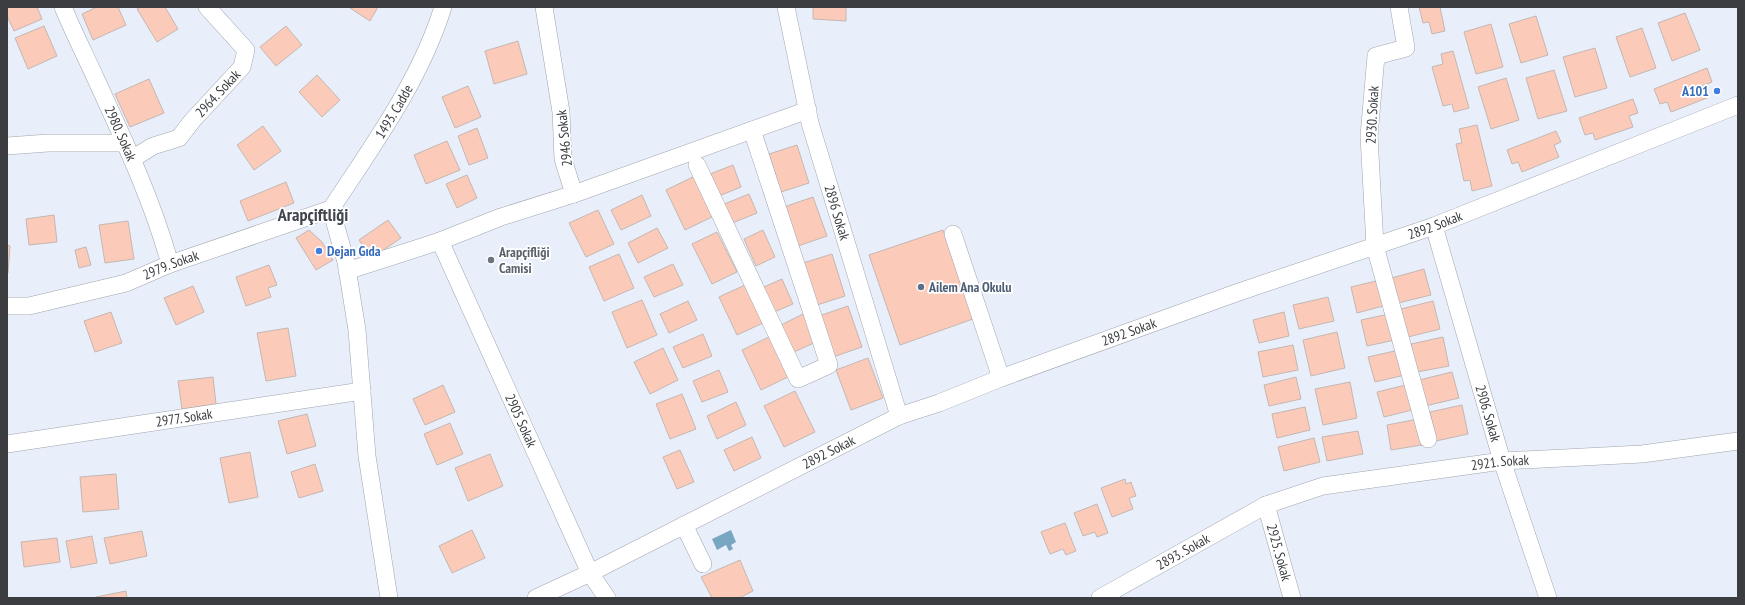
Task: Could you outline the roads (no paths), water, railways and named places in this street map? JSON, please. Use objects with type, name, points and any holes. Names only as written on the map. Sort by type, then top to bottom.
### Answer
[{"type":"street","name":"2980. Sokak","points":[[63,7],[148,196],[170,264]]},
{"type":"street","name":"2964. Sokak","points":[[132,159],[153,146],[179,138],[192,121],[242,67],[246,50],[207,7]]},
{"type":"street","name":"1493. Cadde","points":[[331,209],[397,108],[436,31],[444,7]]},
{"type":"street","name":"2946 Sokak","points":[[544,7],[561,112],[563,159],[574,194]]},
{"type":"street","name":"2896 Sokak","points":[[786,7],[808,110],[899,416]]},
{"type":"street","name":"2930. Sokak","points":[[1375,246],[1369,136],[1376,56],[1406,48],[1399,7]]},
{"type":"street","name":"2892 Sokak","points":[[536,598],[590,573],[899,416],[939,403],[1001,378],[1236,293],[1434,226],[1738,106]]},
{"type":"street","points":[[347,271],[440,241],[501,216],[574,194],[808,110]]},
{"type":"street","points":[[697,165],[798,379],[829,365],[752,130]]},
{"type":"street","points":[[7,146],[48,143],[125,143]]},
{"type":"street","points":[[331,209],[347,271],[357,330],[367,456],[389,598]]},
{"type":"street","name":"2979. Sokak","points":[[7,306],[29,306],[126,283],[170,264],[331,209]]},
{"type":"street","name":"2906. Sokak","points":[[1434,226],[1502,462],[1548,598]]},
{"type":"street","points":[[953,234],[1001,378]]},
{"type":"street","name":"2905 Sokak","points":[[440,241],[590,573],[607,598]]},
{"type":"street","points":[[1375,246],[1428,439]]},
{"type":"street","name":"2977. Sokak","points":[[7,444],[362,391]]},
{"type":"street","name":"2921. Sokak","points":[[1266,505],[1323,486],[1502,462],[1642,454],[1738,441]]},
{"type":"street","name":"2893. Sokak","points":[[1100,598],[1266,505]]},
{"type":"street","name":"2925. Sokak","points":[[1266,505],[1292,598]]},
{"type":"street","points":[[684,525],[703,564]]},
{"type":"water","points":[[731,530],[736,542],[731,545],[733,549],[729,551],[726,545],[717,550],[712,539]]},
{"type":"place","name":"A101","points":[[1717,91]]},
{"type":"place","name":"Dejan Gıda","points":[[319,251]]},
{"type":"place","name":"Arapçifliği Camisi","points":[[491,260]]},
{"type":"place","name":"Ailem Ana Okulu","points":[[921,287]]},
{"type":"district","name":"Arapçiftliği","points":[[313,214]]}]
